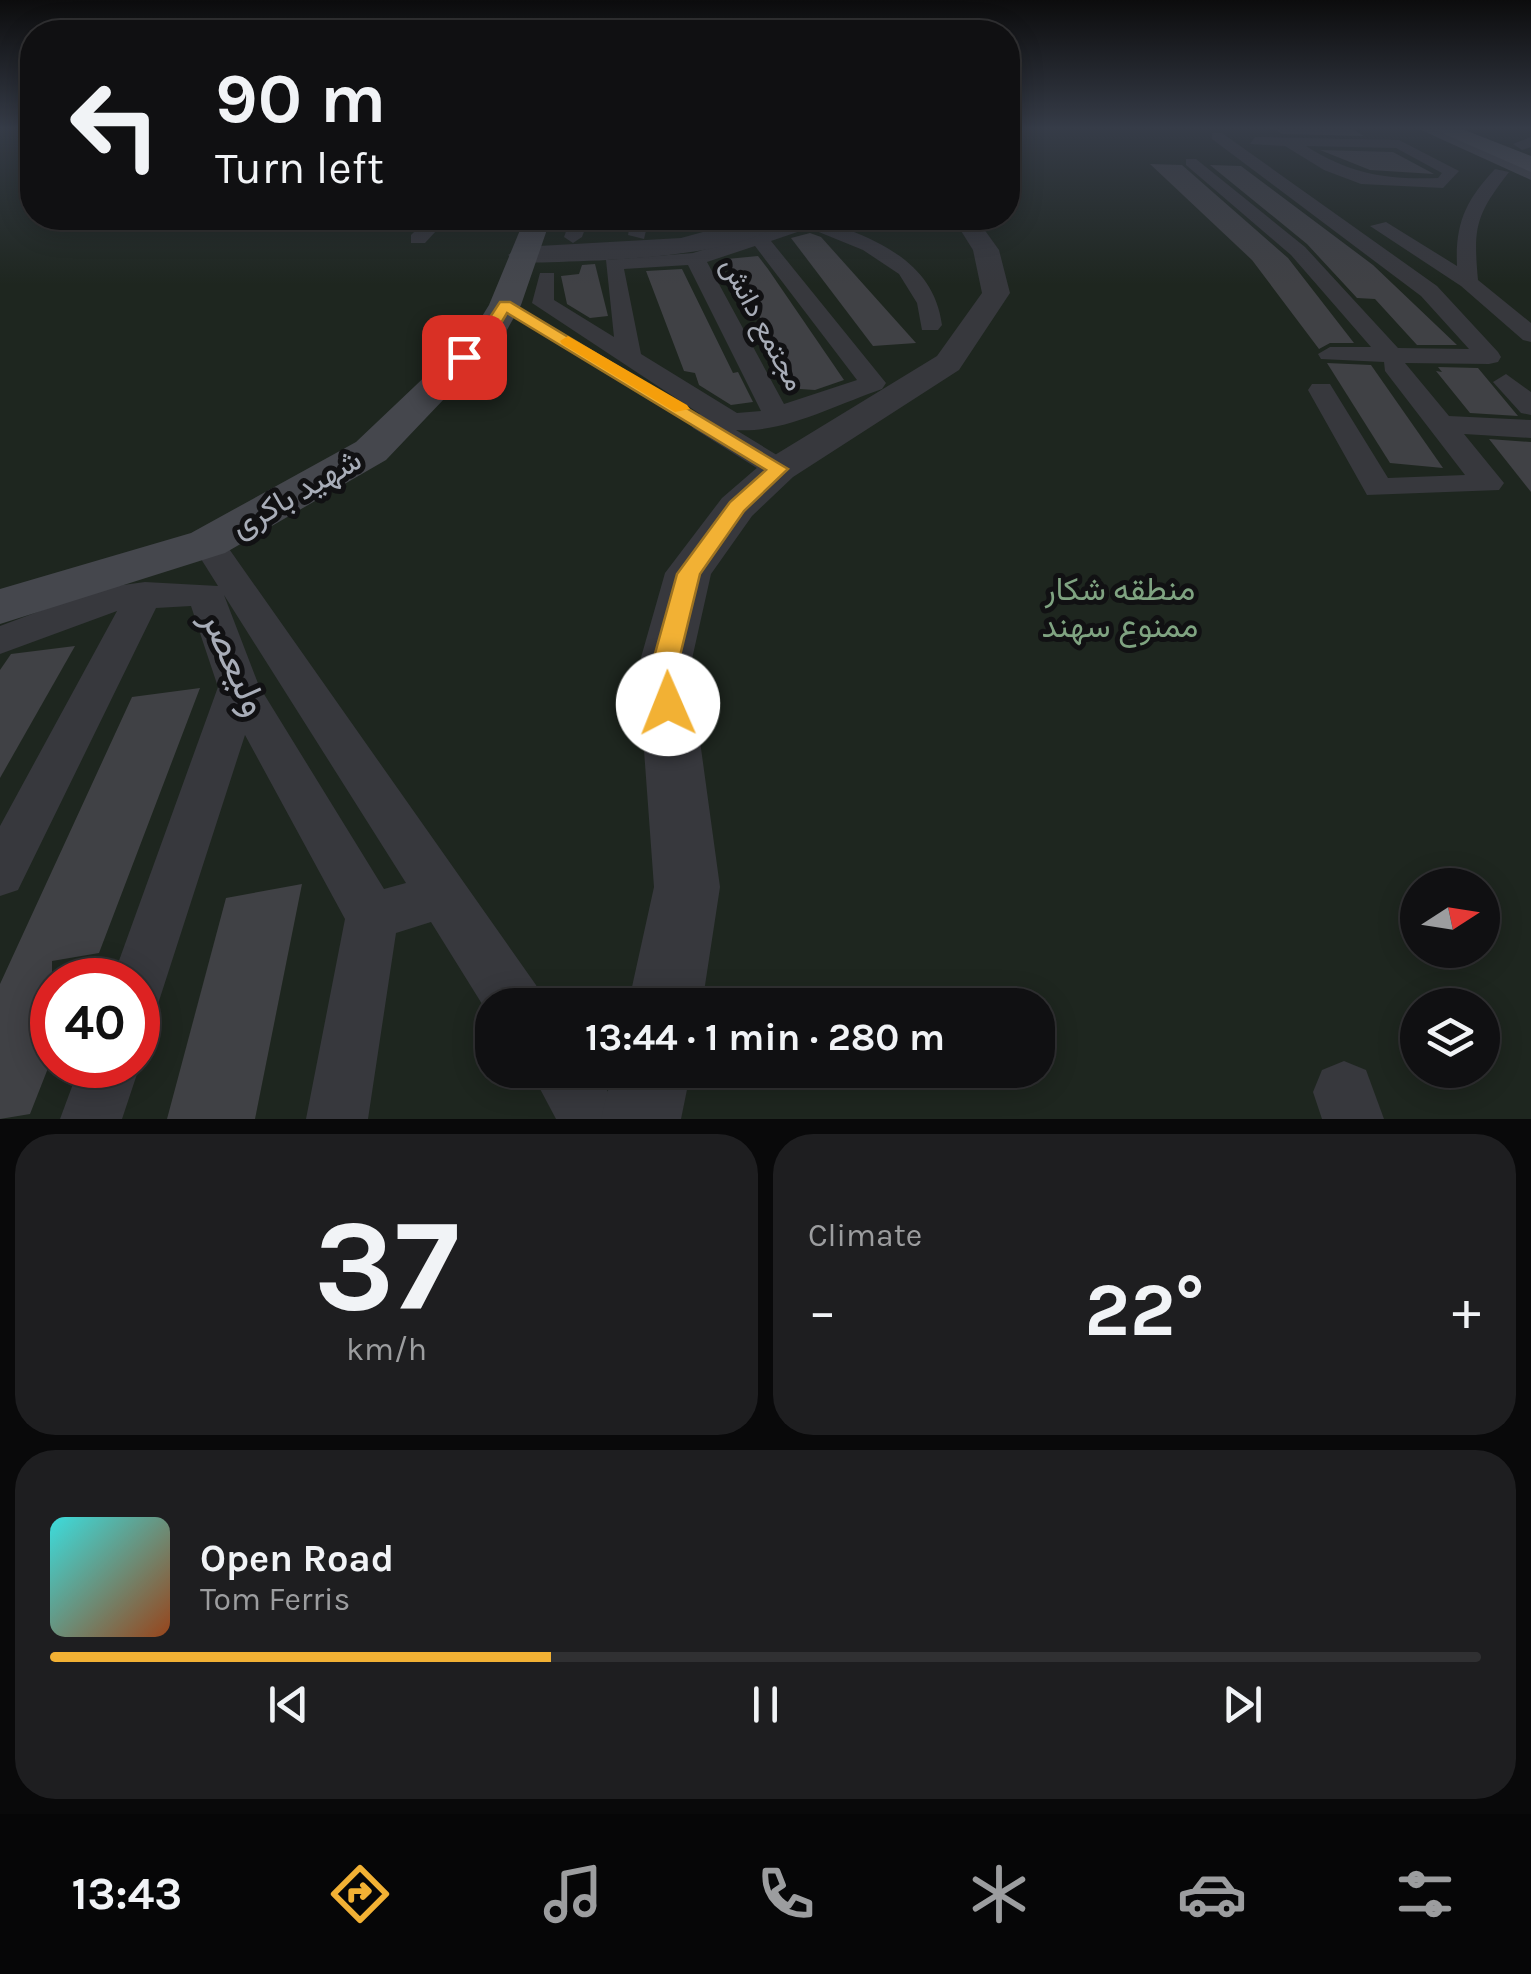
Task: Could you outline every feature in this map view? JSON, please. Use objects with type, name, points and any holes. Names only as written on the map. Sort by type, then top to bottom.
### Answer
[{"type":"main road","name":"شهید باکری","points":[[0,607],[208,543],[371,451],[486,336],[545,247]]},
{"type":"street","points":[[1214,181],[1308,262],[1488,483],[1378,488],[1321,390]]},
{"type":"street","points":[[1281,181],[1428,292],[1489,357],[1392,361],[1330,354]]},
{"type":"street","points":[[1324,181],[1370,190],[1434,195],[1482,192]]},
{"type":"street","points":[[1378,181],[1404,185],[1443,181]]},
{"type":"street","points":[[1398,181],[1404,185]]},
{"type":"street","points":[[1468,282],[1464,224],[1475,197],[1488,181]]},
{"type":"street","points":[[1363,216],[1468,282],[1531,335]]},
{"type":"street","points":[[418,240],[428,230]]},
{"type":"street","points":[[566,230],[545,247],[543,303],[778,469]]},
{"type":"street","points":[[545,247],[689,248],[746,230]]},
{"type":"street","points":[[628,361],[613,264],[695,259],[789,230]]},
{"type":"street","points":[[830,230],[917,278],[931,306],[930,325]]},
{"type":"street","points":[[668,988],[688,887],[664,668],[688,574],[737,506],[778,469],[948,363],[996,293],[986,250],[973,230]]},
{"type":"street","name":"مجتمع دانش","points":[[695,259],[777,416],[874,383],[761,241]]},
{"type":"street","points":[[1308,262],[1392,262]]},
{"type":"street","points":[[505,305],[628,361],[730,420],[752,423],[777,416]]},
{"type":"street","points":[[1506,382],[1531,407]]},
{"type":"street","points":[[1441,424],[1531,430]]},
{"type":"street","points":[[208,543],[505,988]]},
{"type":"street","points":[[0,874],[145,594]]},
{"type":"street","name":"ولیعصر","points":[[0,640],[100,600],[145,594],[204,594],[240,688],[372,917]]},
{"type":"street","points":[[147,958],[240,688]]},
{"type":"street","points":[[337,1119],[372,917],[443,895]]},
{"type":"street","points":[[92,1119],[102,1088]]},
{"type":"street","points":[[572,1088],[592,1119]]},
{"type":"street","points":[[641,1119],[648,1088]]},
{"type":"street","points":[[1342,1119],[1344,1092],[1353,1119]]},
{"type":"green space","name":"منطقه شکار ممنوع سهند","points":[[0,181],[20,181],[20,230],[1020,230],[1020,181],[1531,181],[1531,1119],[0,1119]]},
{"type":"building","points":[[1168,181],[1200,181],[1288,258],[1354,343],[1330,343],[1319,349],[1252,260]]},
{"type":"building","points":[[1230,181],[1261,181],[1373,265],[1457,345],[1417,345],[1375,299],[1357,298],[1307,244]]},
{"type":"building","points":[[810,233],[821,237],[916,343],[873,346],[791,238]]},
{"type":"building","points":[[758,256],[844,380],[815,390],[800,389],[727,259]]},
{"type":"building","points":[[595,264],[608,316],[590,318],[567,304],[561,276],[579,274],[582,265]]},
{"type":"building","points":[[682,269],[733,373],[738,372],[753,402],[731,405],[699,385],[695,373],[684,371],[646,271]]},
{"type":"building","points":[[1327,363],[1371,365],[1443,468],[1390,463]]},
{"type":"building","points":[[1438,367],[1478,368],[1518,416],[1470,413],[1436,371],[1442,372]]},
{"type":"building","points":[[1489,439],[1531,442],[1531,492]]},
{"type":"building","points":[[75,646],[0,778],[0,670],[11,654]]},
{"type":"building","points":[[200,688],[99,953],[30,958],[30,1088],[40,1088],[30,1114],[0,1119],[0,984],[132,697]]},
{"type":"building","points":[[302,884],[255,1119],[167,1119],[226,898]]},
{"type":"slow traffic","points":[[568,341],[681,409]]},
{"type":"route","points":[[464,357],[486,336],[505,305],[778,469],[737,506],[688,574],[664,668],[668,704]]}]
